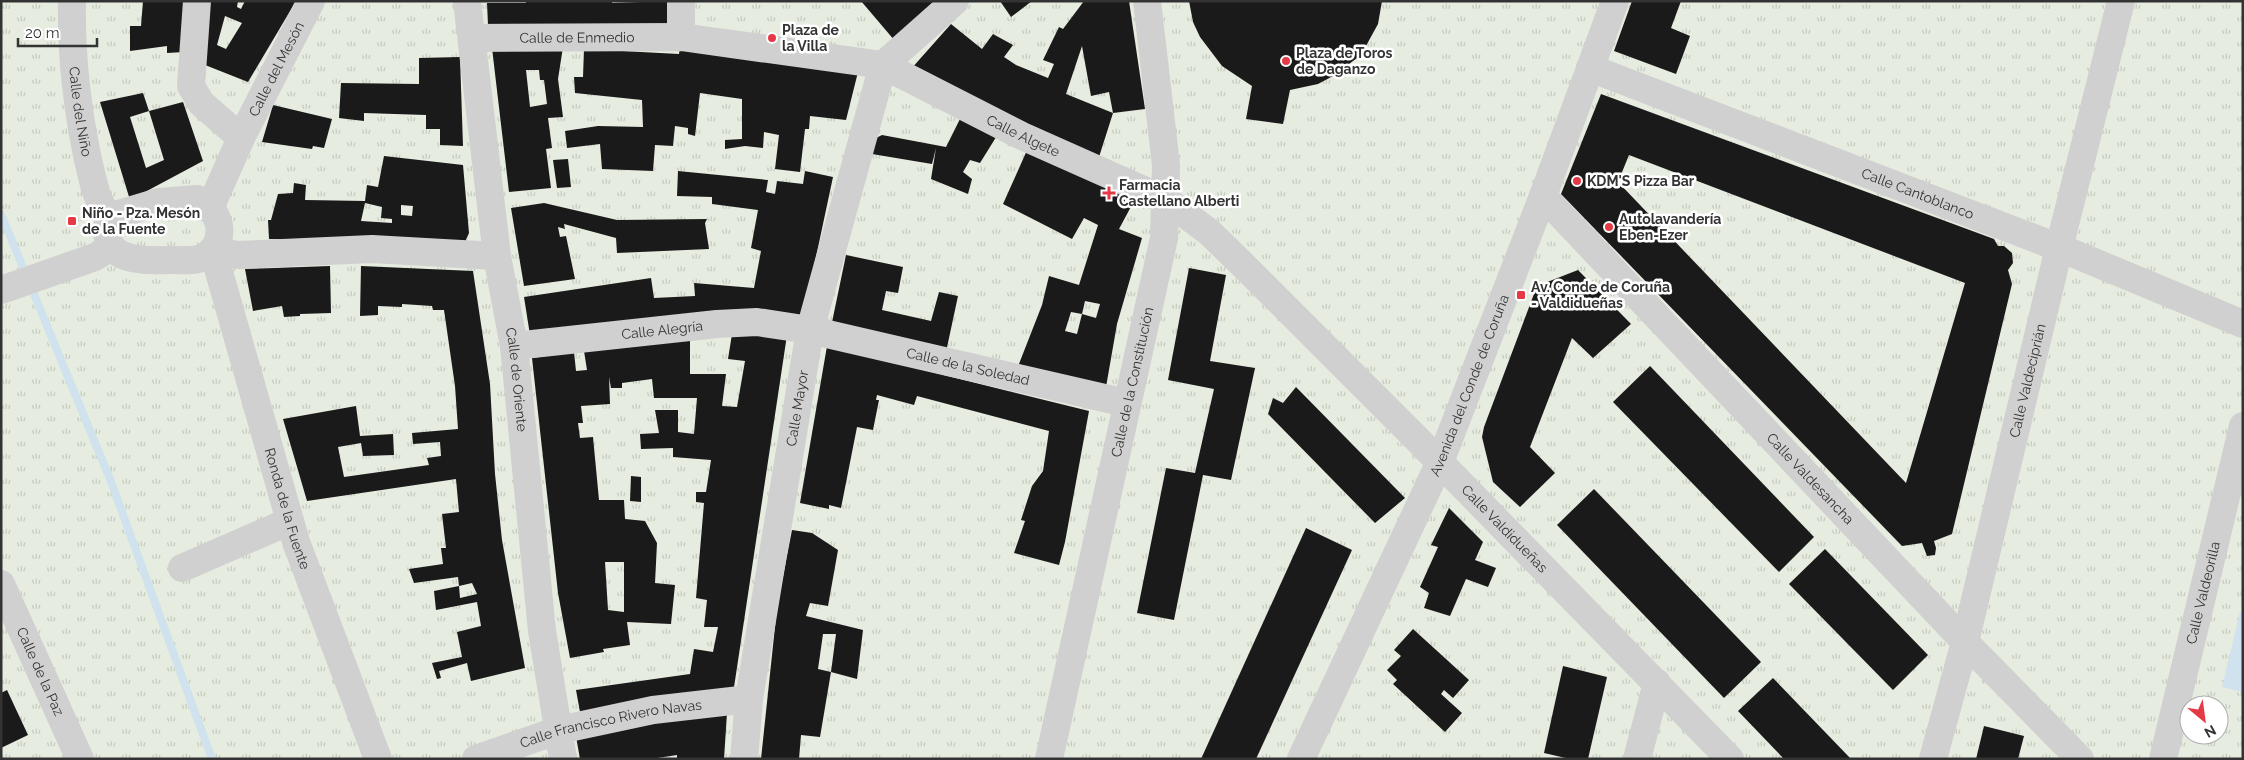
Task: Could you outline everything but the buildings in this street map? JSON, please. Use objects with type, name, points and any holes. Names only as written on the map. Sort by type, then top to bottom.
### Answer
[{"type":"street","name":"Calle del Niño","points":[[72,1],[71,41],[80,123],[95,188],[102,208],[109,217]]},
{"type":"street","points":[[197,1],[191,86],[200,104],[241,138]]},
{"type":"street","name":"Calle del Mesón","points":[[210,208],[241,138],[311,1]]},
{"type":"street","name":"Calle de Oriente","points":[[467,1],[473,38],[497,256],[514,346],[542,631],[563,759]]},
{"type":"street","points":[[681,1],[681,37],[883,65],[955,1]]},
{"type":"street","name":"Calle de la Constitución","points":[[1049,759],[1126,403],[1164,238],[1166,165],[1146,1]]},
{"type":"street","name":"Avenida del Conde de Coruña","points":[[1301,759],[1440,462],[1543,196],[1615,1]]},
{"type":"street","name":"Calle Valdeciprián","points":[[1933,759],[1965,642],[2059,248],[2121,1]]},
{"type":"street","name":"Calle de Enmedio","points":[[473,38],[681,37]]},
{"type":"street","name":"Calle Algete","points":[[883,65],[1022,136],[1166,200]]},
{"type":"street","name":"Calle Mayor","points":[[744,759],[749,699],[810,330],[883,65]]},
{"type":"street","name":"Calle Cantoblanco","points":[[1590,68],[2059,248],[2243,324]]},
{"type":"street","name":"Calle Valdesancha","points":[[1543,196],[1965,642],[2080,759]]},
{"type":"street","points":[[196,199],[210,208],[220,226],[219,240],[213,251],[199,259],[137,259],[120,254],[111,247],[107,239],[106,229],[109,217],[169,201],[196,199]]},
{"type":"street","name":"Calle Valdidueñas","points":[[1166,200],[1209,232],[1440,462],[1730,759]]},
{"type":"street","points":[[1,290],[94,257],[111,247]]},
{"type":"street","points":[[213,251],[239,255],[372,249],[497,256]]},
{"type":"street","name":"Ronda de la Fuente","points":[[213,251],[296,542],[378,759]]},
{"type":"street","name":"Calle Alegría","points":[[514,346],[717,324],[757,322],[810,330]]},
{"type":"street","name":"Calle de la Soledad","points":[[810,330],[1126,403]]},
{"type":"street","name":"Calle Valdeorilla","points":[[2163,759],[2243,426]]},
{"type":"street","points":[[182,568],[290,520]]},
{"type":"street","name":"Calle de la Paz","points":[[1,584],[80,759]]},
{"type":"street","points":[[1637,759],[1657,683]]},
{"type":"street","name":"Calle Francisco Rivero Navas","points":[[476,759],[559,730],[653,710],[749,699]]},
{"type":"green space","points":[[1,1],[2243,1],[2243,759],[1,759]]},
{"type":"water","points":[[2240,612],[2243,612],[2243,692],[2222,687]]},
{"type":"waterway","points":[[1,214],[110,479],[212,759]]},
{"type":"place","name":"Plaza de la Villa","points":[[772,38]]},
{"type":"place","name":"Plaza de Toros de Daganzo","points":[[1286,61]]},
{"type":"place","name":"KDM'S Pizza Bar","points":[[1577,181]]},
{"type":"place","name":"Farmacia Castellano Alberti","points":[[1109,193]]},
{"type":"place","name":"Niño - Pza. Mesón de la Fuente","points":[[72,221]]},
{"type":"place","name":"Autolavandería Eben-Ezer","points":[[1609,227]]},
{"type":"place","name":"Av. Conde de Coruña - Valdidueñas","points":[[1521,295]]}]
